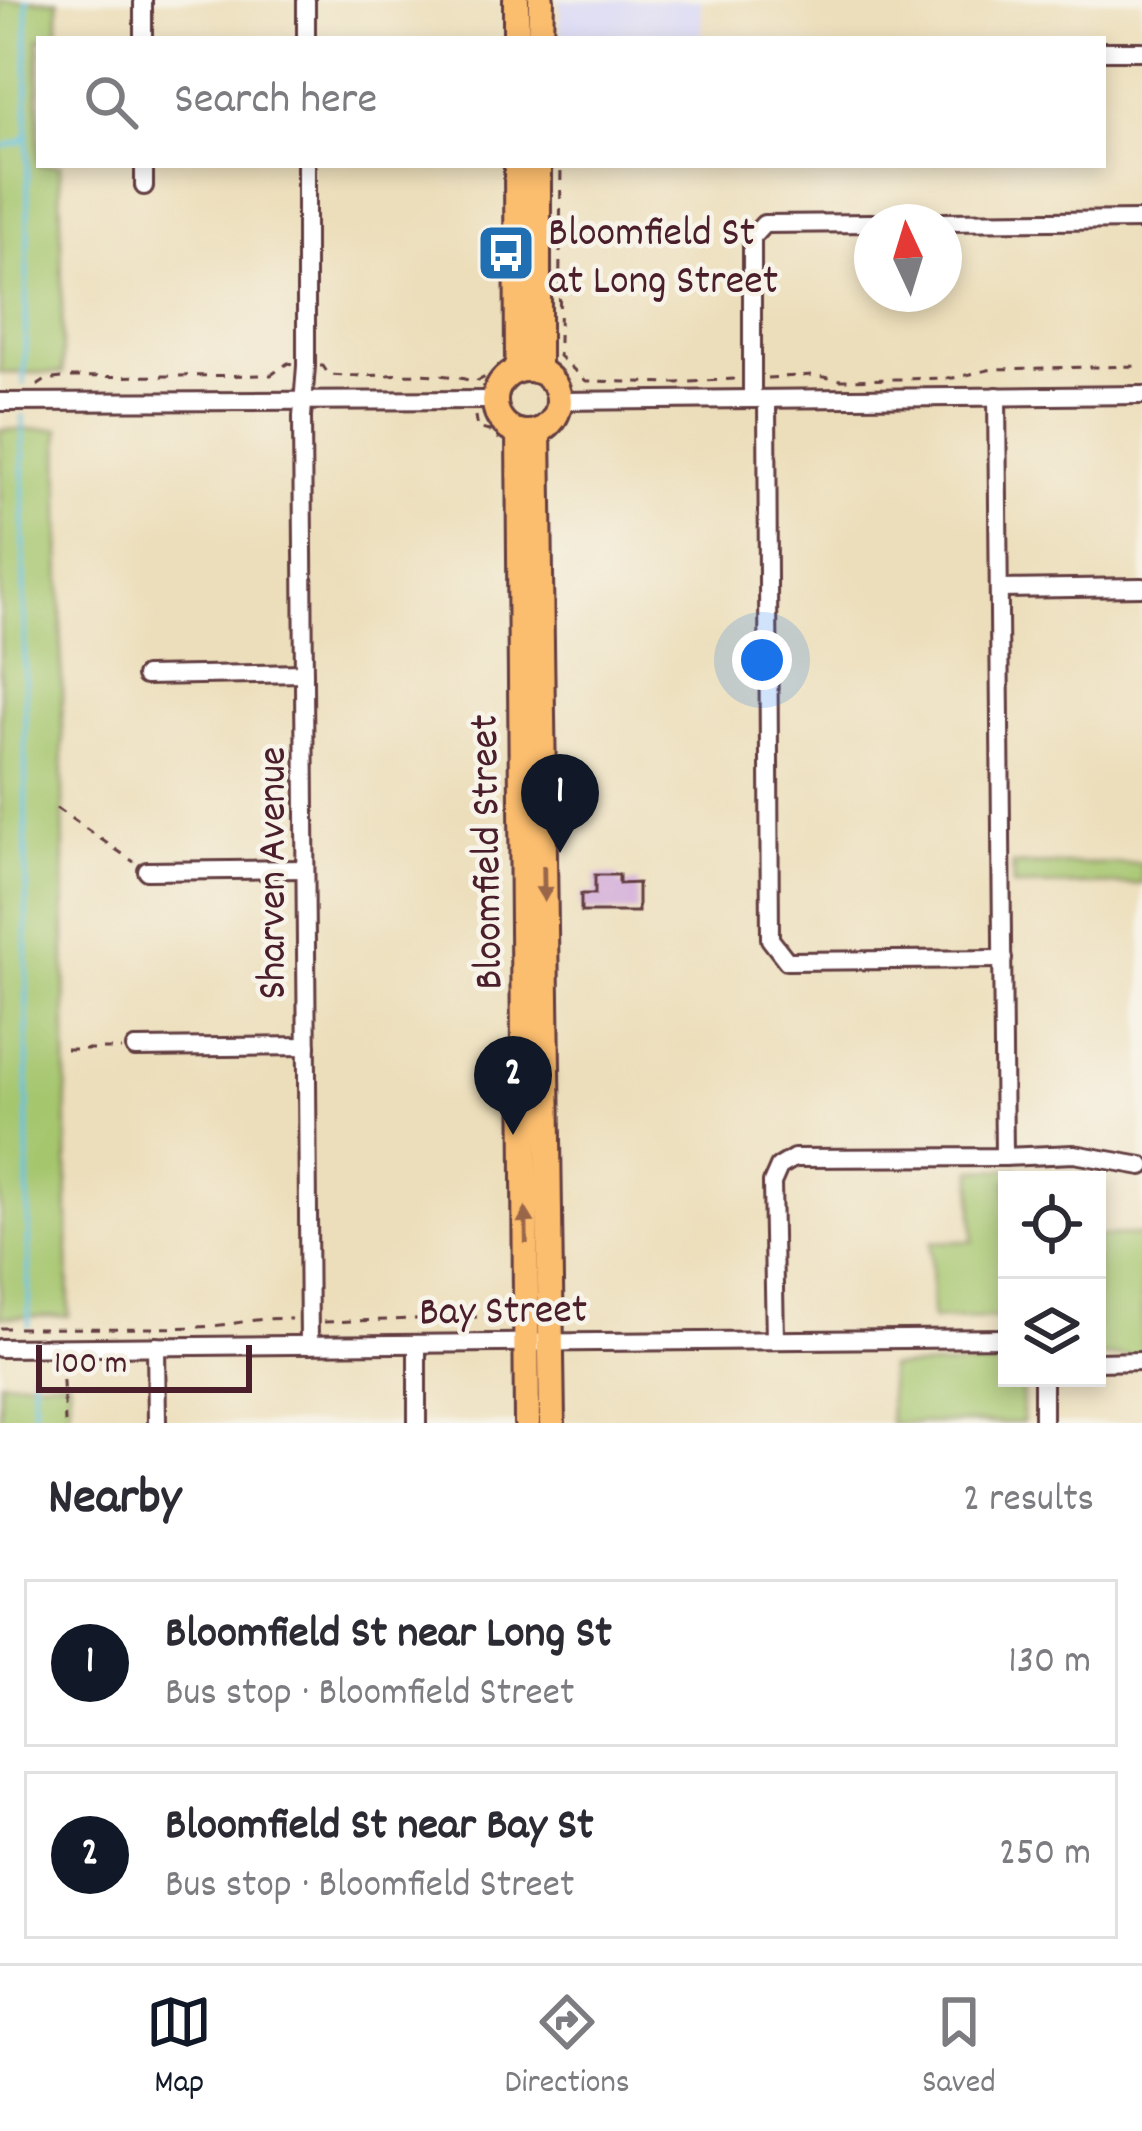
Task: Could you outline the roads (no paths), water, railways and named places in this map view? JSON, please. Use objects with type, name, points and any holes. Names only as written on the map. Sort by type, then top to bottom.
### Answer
[{"type":"highway","points":[[516,0],[516,36]]},
{"type":"highway","points":[[540,36],[542,0]]},
{"type":"highway","points":[[517,168],[518,370]]},
{"type":"highway","points":[[518,370],[553,382],[559,400],[554,419],[528,432],[501,420],[495,400],[502,381],[518,370],[538,168]]},
{"type":"highway","name":"Bloomfield Street","points":[[528,432],[538,1343]]},
{"type":"highway","points":[[527,1423],[538,1343]]},
{"type":"highway","points":[[538,1343],[552,1423]]},
{"type":"street","points":[[143,0],[143,36]]},
{"type":"street","points":[[306,0],[306,36]]},
{"type":"street","points":[[1106,51],[1142,51]]},
{"type":"street","points":[[144,168],[144,186]]},
{"type":"street","name":"Sharven Avenue","points":[[306,168],[309,1345]]},
{"type":"street","points":[[962,222],[1142,220]]},
{"type":"street","points":[[854,223],[764,224],[752,237],[752,378],[759,399],[770,939],[787,961],[1003,959]]},
{"type":"street","points":[[559,400],[1142,395]]},
{"type":"street","points":[[997,396],[1004,1157]]},
{"type":"street","points":[[0,402],[495,400]]},
{"type":"street","points":[[999,589],[1142,587]]},
{"type":"street","points":[[145,676],[304,673]]},
{"type":"street","points":[[146,871],[305,869]]},
{"type":"street","points":[[135,1048],[307,1046]]},
{"type":"street","points":[[775,1340],[772,1183],[779,1167],[794,1158],[1074,1154],[1142,1166]]},
{"type":"street","name":"Bay Street","points":[[0,1348],[998,1338]]},
{"type":"street","points":[[417,1344],[417,1423]]},
{"type":"street","points":[[156,1346],[157,1423]]},
{"type":"street","points":[[1106,1362],[1142,1361]]},
{"type":"street","points":[[1043,1387],[1043,1423]]},
{"type":"waterway","points":[[24,384],[27,0]]},
{"type":"waterway","points":[[4,146],[26,137]]},
{"type":"waterway","points":[[23,416],[29,1325]]},
{"type":"waterway","points":[[33,1371],[34,1423]]},
{"type":"place","name":"Bloomfield St at Long Street","points":[[506,253]]},
{"type":"place","name":"Bloomfield St near Long St","points":[[560,853]]},
{"type":"place","name":"Bloomfield St near Bay St","points":[[513,1135]]}]
